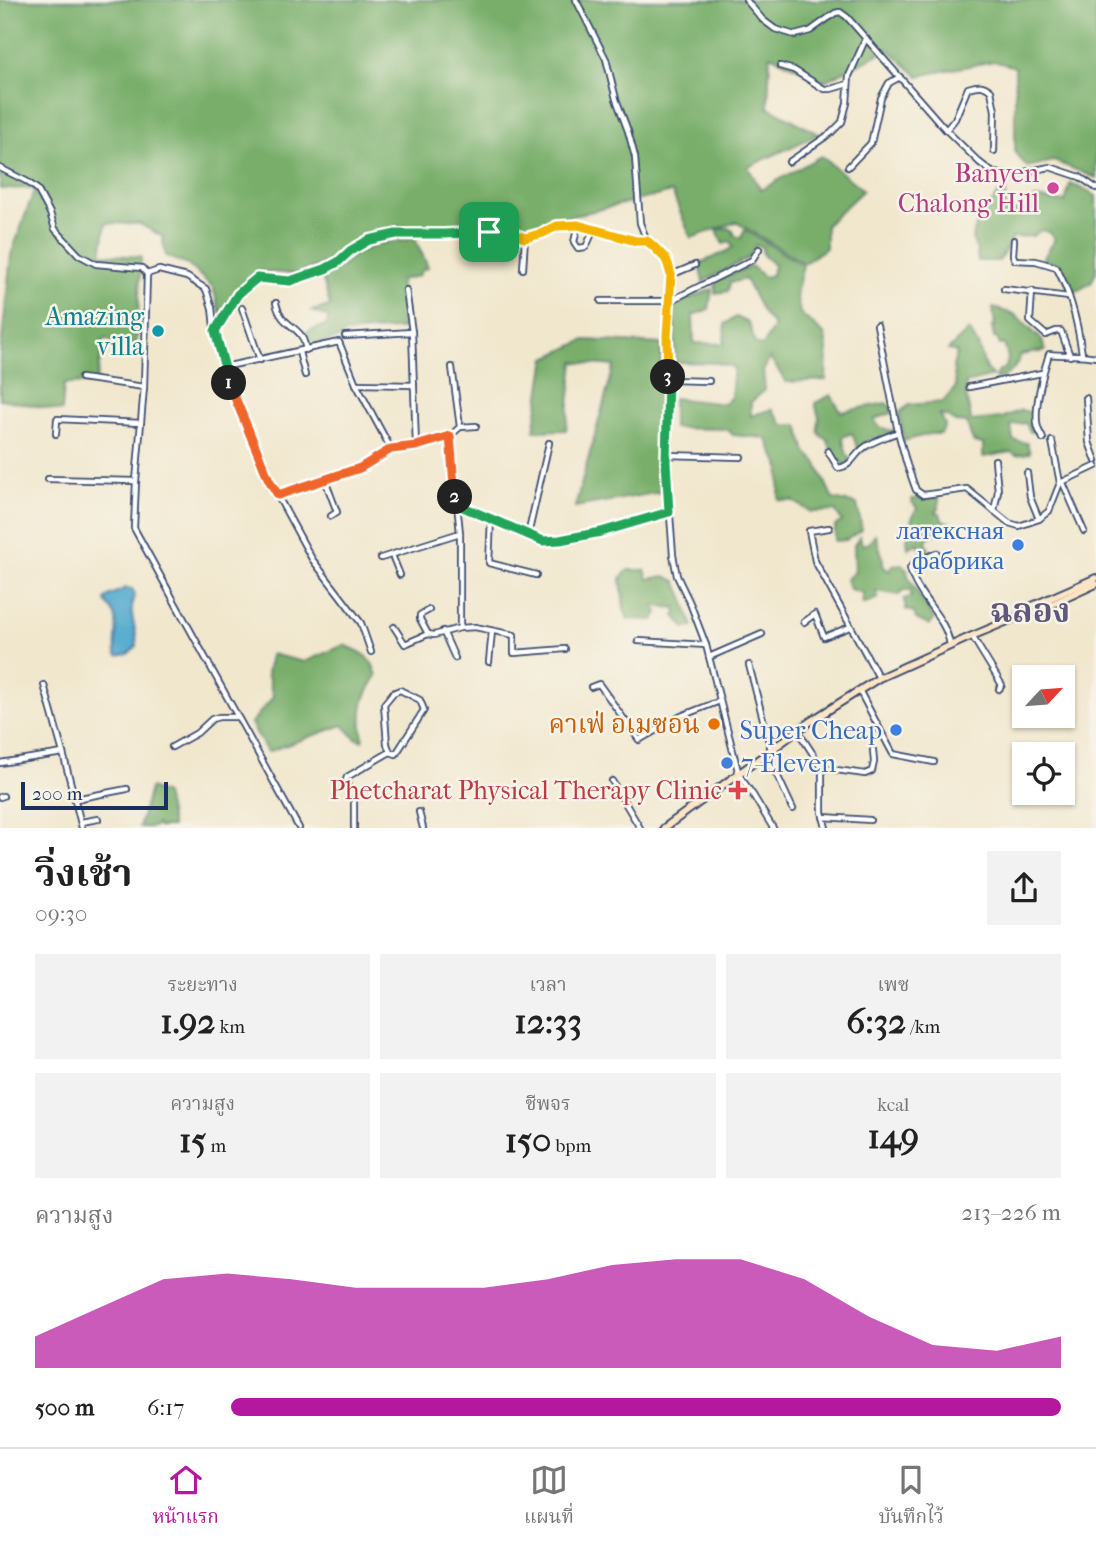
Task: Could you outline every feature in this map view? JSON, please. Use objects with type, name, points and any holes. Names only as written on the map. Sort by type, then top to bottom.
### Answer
[{"type":"main road","points":[[1076,590],[1096,578]]},
{"type":"main road","points":[[664,828],[798,731],[879,678],[972,636],[1033,613],[1062,596],[1096,584]]},
{"type":"street","points":[[576,0],[606,59],[616,99],[632,144],[640,223],[647,241],[665,258],[671,275],[667,336],[666,455],[669,512],[677,576],[690,603],[709,657],[739,775],[773,828]]},
{"type":"street","points":[[746,0],[775,29],[795,35],[810,31],[835,13],[840,12],[848,17],[946,131],[993,173],[1010,175],[1049,167],[1080,177],[1096,188]]},
{"type":"street","points":[[789,162],[831,133],[842,122],[849,76],[866,38]]},
{"type":"street","points":[[780,65],[794,70],[824,89],[848,83]]},
{"type":"street","points":[[848,167],[871,143],[881,98],[889,83],[900,77]]},
{"type":"street","points":[[946,131],[955,119],[968,88],[985,86],[991,91],[995,111],[994,151]]},
{"type":"street","points":[[0,168],[37,189],[55,229],[79,256],[96,264],[142,268],[147,274],[144,387],[134,528],[299,828]]},
{"type":"street","points":[[215,331],[238,294],[257,278],[290,281],[325,269],[369,240],[396,234],[489,232],[525,238],[557,226],[578,225],[636,241],[647,241]]},
{"type":"street","points":[[578,225],[574,242],[578,248],[586,247],[594,229]]},
{"type":"street","points":[[523,269],[525,238]]},
{"type":"street","points":[[1014,240],[1013,258],[1056,267],[1069,298],[1082,354]]},
{"type":"street","points":[[601,301],[670,301],[752,260],[759,250]]},
{"type":"street","points":[[671,275],[695,265]]},
{"type":"street","points":[[147,274],[159,270],[187,276],[206,289],[224,368],[269,480],[312,559],[361,623],[371,652]]},
{"type":"street","points":[[1004,289],[1069,298]]},
{"type":"street","points":[[405,290],[412,332],[416,446]]},
{"type":"street","points":[[1032,292],[1030,321],[1045,335],[1061,331],[1070,356]]},
{"type":"street","points":[[276,303],[286,323],[302,336],[306,350]]},
{"type":"street","points":[[242,308],[260,360]]},
{"type":"street","points":[[877,325],[898,432],[916,490],[923,495],[967,489],[1009,523],[1019,526],[1039,519],[1049,511],[1061,483],[1096,466]]},
{"type":"street","points":[[345,336],[412,332]]},
{"type":"street","points":[[224,368],[339,342],[356,384],[391,449]]},
{"type":"street","points":[[299,352],[305,375]]},
{"type":"street","points":[[1043,439],[1037,427],[1037,407],[1042,373],[1049,354],[1082,354],[1096,357]]},
{"type":"street","points":[[452,367],[460,427]]},
{"type":"street","points":[[969,387],[1042,373]]},
{"type":"street","points":[[81,378],[144,387]]},
{"type":"street","points":[[668,380],[709,381]]},
{"type":"street","points":[[356,384],[414,385]]},
{"type":"street","points":[[1087,398],[1089,442],[1096,461]]},
{"type":"street","points":[[56,434],[57,419],[141,424]]},
{"type":"street","points":[[278,495],[360,468],[391,449],[416,446],[450,436],[460,427],[476,426]]},
{"type":"street","points":[[828,451],[838,468],[843,468],[865,447],[898,432]]},
{"type":"street","points":[[450,436],[460,533],[460,628]]},
{"type":"street","points":[[1052,442],[1061,483],[1084,531]]},
{"type":"street","points":[[528,535],[549,443]]},
{"type":"street","points":[[666,455],[741,457]]},
{"type":"street","points":[[995,460],[998,491],[995,511]]},
{"type":"street","points":[[1027,473],[1030,497],[1039,519]]},
{"type":"street","points":[[48,479],[136,481]]},
{"type":"street","points":[[325,480],[338,512],[331,516]]},
{"type":"street","points":[[456,504],[543,541],[601,532],[669,512]]},
{"type":"street","points":[[491,519],[489,564],[536,575]]},
{"type":"street","points":[[829,528],[809,531],[815,561],[879,678]]},
{"type":"street","points":[[381,558],[460,533]]},
{"type":"street","points":[[937,553],[915,562],[910,568],[916,585],[942,622],[950,646]]},
{"type":"street","points":[[392,555],[400,575]]},
{"type":"street","points":[[428,634],[419,615],[429,610]]},
{"type":"street","points":[[804,622],[815,614],[824,638],[850,627]]},
{"type":"street","points":[[394,627],[405,644],[428,634],[475,626],[514,635],[514,653],[565,649]]},
{"type":"street","points":[[443,631],[455,658]]},
{"type":"street","points":[[489,662],[492,631]]},
{"type":"street","points":[[709,657],[762,634]]},
{"type":"street","points":[[972,636],[1002,685],[999,689]]},
{"type":"street","points":[[638,641],[705,645]]},
{"type":"street","points":[[749,665],[771,750]]},
{"type":"street","points":[[591,687],[599,684],[639,740],[681,716],[720,701]]},
{"type":"street","points":[[44,685],[82,825],[97,819]]},
{"type":"street","points":[[354,828],[354,796],[347,777],[390,752],[396,754],[424,710],[420,700],[400,690],[393,692],[384,704],[390,752]]},
{"type":"street","points":[[859,690],[893,754],[934,762]]},
{"type":"street","points":[[172,747],[197,733],[212,719],[237,717]]},
{"type":"street","points":[[798,731],[822,768],[823,817],[826,828]]},
{"type":"street","points":[[822,768],[865,774],[874,767],[873,750]]},
{"type":"street","points":[[0,763],[63,753]]},
{"type":"street","points":[[764,756],[778,777],[793,809]]},
{"type":"street","points":[[612,781],[639,828]]},
{"type":"street","points":[[75,799],[127,789]]},
{"type":"street","points":[[419,812],[423,828]]},
{"type":"street","points":[[823,817],[870,820]]},
{"type":"green space","points":[[0,0],[1096,0],[1096,178],[1054,161],[1027,167],[1015,153],[1015,67],[994,61],[918,76],[888,49],[825,81],[770,55],[768,107],[819,134],[748,167],[761,190],[821,156],[863,190],[826,225],[826,248],[804,263],[736,222],[691,238],[672,192],[514,230],[398,226],[375,232],[356,240],[325,263],[296,274],[257,271],[220,313],[213,287],[188,265],[166,256],[162,236],[140,224],[106,223],[101,254],[141,257],[136,354],[104,338],[96,383],[64,384],[62,411],[0,399],[0,358],[11,255],[35,188],[0,189]]},
{"type":"green space","points":[[1070,184],[1096,196],[1096,271],[1091,283],[1071,294],[1059,265],[1043,259],[1055,239],[1049,232],[1041,230],[1033,236],[1013,237],[999,261],[978,261],[972,238],[977,224],[1002,189],[1006,190],[1006,211],[1028,211],[1035,198],[1065,202]]},
{"type":"green space","points":[[728,228],[741,238],[745,230],[803,265],[796,294],[800,313],[825,335],[826,380],[786,382],[770,358],[763,371],[765,390],[751,402],[751,416],[772,409],[783,425],[798,425],[806,452],[816,462],[833,499],[857,504],[862,530],[846,540],[835,541],[835,526],[842,521],[835,511],[811,512],[793,501],[779,500],[780,467],[766,438],[733,435],[727,429],[673,428],[673,398],[725,404],[731,397],[734,367],[717,363],[675,362],[674,305],[712,289],[709,309],[693,315],[694,343],[724,344],[725,324],[736,317],[749,323],[755,344],[763,346],[774,326],[764,315],[745,279],[730,283],[728,291],[715,293],[716,281],[751,266],[764,277],[772,275],[774,265],[763,255],[762,247],[756,245],[748,258],[703,282],[699,264],[733,247],[730,242],[723,244],[717,230]]},
{"type":"green space","points":[[415,239],[428,267],[421,271],[419,276],[400,280],[407,328],[345,333],[340,338],[309,346],[306,332],[327,325],[328,317],[312,311],[330,306],[322,276],[342,266],[354,255],[378,244]]},
{"type":"green space","points":[[993,308],[1014,314],[1042,340],[1045,351],[1020,355],[1012,370],[997,379],[995,377],[998,371],[1006,368],[1008,358],[1004,344],[1000,345],[997,338],[994,338]]},
{"type":"green space","points":[[969,330],[978,345],[986,369],[993,376],[966,383],[971,421],[1002,418],[1021,410],[1033,413],[1035,432],[1030,432],[1026,423],[1011,425],[1013,440],[1027,443],[1030,453],[1016,455],[1011,452],[983,457],[983,444],[973,442],[967,423],[955,422],[940,415],[945,425],[941,434],[929,434],[904,441],[899,413],[909,405],[943,402],[956,387],[953,366],[957,352],[948,350]]},
{"type":"green space","points":[[585,340],[661,344],[661,492],[575,507],[614,366],[574,362],[566,430],[534,431],[546,358]]},
{"type":"green space","points":[[831,395],[841,412],[886,403],[892,413],[874,419],[877,425],[894,432],[875,440],[872,438],[858,449],[852,433],[842,437],[850,458],[844,466],[842,462],[836,461],[827,439],[821,436],[818,430],[819,417],[815,403]]},
{"type":"green space","points":[[939,497],[939,508],[935,512],[940,513],[942,520],[955,525],[954,530],[938,532],[927,538],[929,553],[925,548],[922,550],[918,543],[908,548],[909,528],[917,508],[912,499]]},
{"type":"green space","points":[[875,534],[883,566],[889,571],[893,565],[901,564],[907,569],[908,576],[934,620],[929,625],[916,619],[914,612],[906,610],[904,599],[911,597],[911,590],[903,590],[899,595],[876,591],[878,598],[864,604],[863,593],[850,589],[846,580],[855,571],[854,545],[860,537],[862,545],[869,543]]},
{"type":"green space","points":[[628,570],[645,570],[648,579],[665,576],[676,581],[693,627],[685,628],[675,616],[677,608],[654,606],[658,612],[654,620],[628,619],[624,609],[621,578]]},
{"type":"green space","points":[[344,645],[365,656],[372,663],[377,676],[362,707],[363,741],[355,738],[343,725],[267,752],[251,723],[273,697],[267,673],[271,654],[304,662]]},
{"type":"green space","points":[[150,788],[165,794],[172,827],[158,827],[157,824],[153,827],[139,827]]},
{"type":"water","points":[[126,588],[132,589],[135,594],[132,615],[137,646],[128,654],[118,656],[115,616],[105,600]]},
{"type":"place","name":"Banyen Chalong Hill","points":[[1053,188]]},
{"type":"place","name":"Amazing villa","points":[[158,331]]},
{"type":"place","name":"латексная фабрика","points":[[1018,545]]},
{"type":"place","name":"คาเฟ่ อเมซอน","points":[[714,724]]},
{"type":"place","name":"Super Cheap","points":[[896,730]]},
{"type":"place","name":"7-Eleven","points":[[727,763]]},
{"type":"place","name":"Phetcharat Physical Therapy Clinic","points":[[738,790]]},
{"type":"district","name":"ฉลอง","points":[[1030,610]]},
{"type":"route","points":[[578,225],[636,241],[647,241],[665,258],[672,284],[667,336],[666,405],[669,512],[601,532],[543,541],[456,504],[450,436],[416,446],[391,449],[360,468],[278,495],[269,480],[229,383],[215,331],[238,294],[257,278],[290,281],[325,269],[369,240],[396,234],[489,232],[529,238],[557,226],[578,225]]}]
